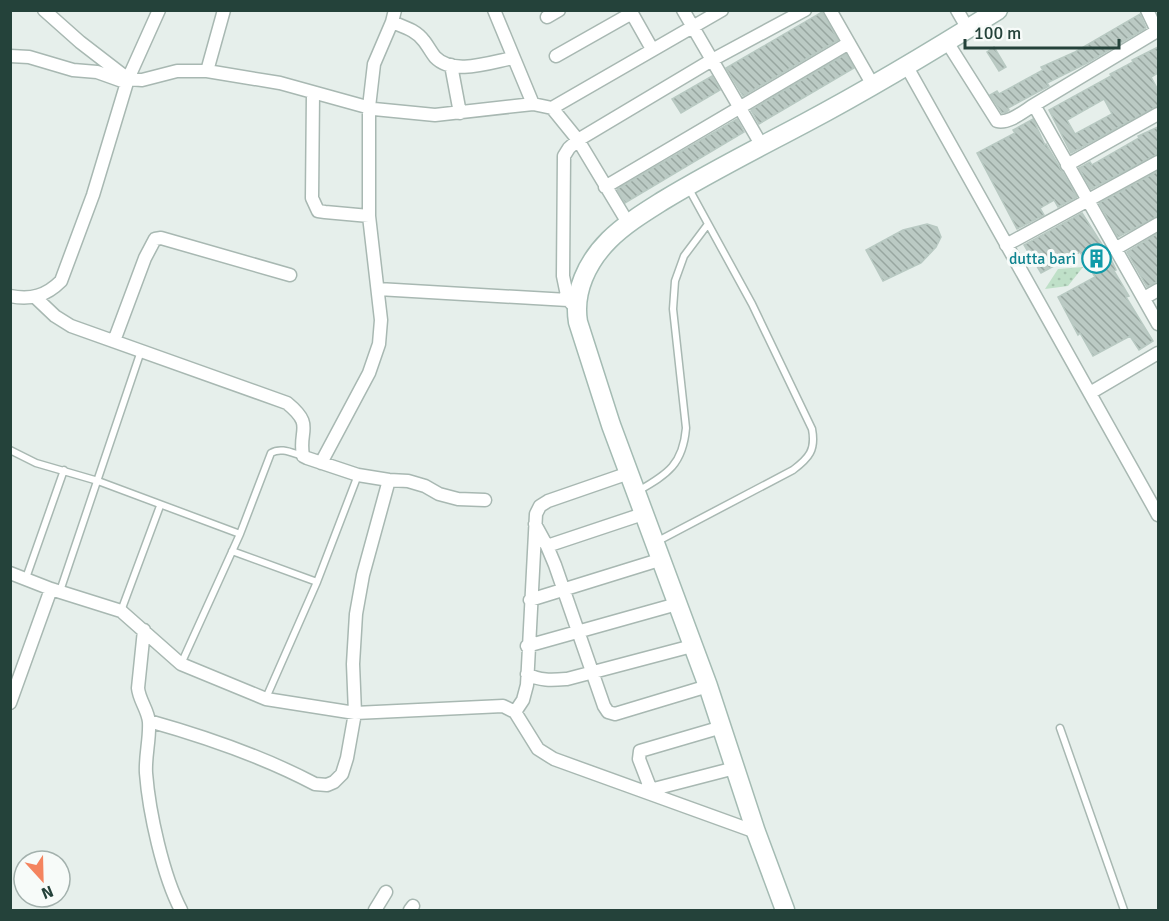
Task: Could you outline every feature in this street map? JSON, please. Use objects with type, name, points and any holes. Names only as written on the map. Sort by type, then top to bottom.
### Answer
[{"type":"street","points":[[44,10],[128,80]]},
{"type":"street","points":[[10,296],[35,297],[51,291],[61,281],[93,195],[128,80],[159,10]]},
{"type":"street","points":[[207,70],[224,10]]},
{"type":"street","points":[[494,10],[533,104]]},
{"type":"street","points":[[547,17],[559,10]]},
{"type":"street","points":[[683,10],[762,146]]},
{"type":"street","points":[[552,108],[722,10]]},
{"type":"street","points":[[784,910],[708,687],[656,552],[611,425],[563,276],[564,156],[578,140],[712,60],[805,10]]},
{"type":"street","points":[[830,10],[874,87]]},
{"type":"street","points":[[957,10],[968,29]]},
{"type":"street","points":[[572,303],[590,265],[608,242],[628,223],[688,186],[874,87],[998,10]]},
{"type":"street","points":[[947,42],[997,121],[1002,122],[1158,31],[1146,10]]},
{"type":"street","points":[[556,56],[631,12],[652,49]]},
{"type":"street","points":[[321,463],[369,373],[379,344],[381,320],[369,216],[369,107],[374,64],[393,16],[419,34],[434,56],[444,64],[468,66],[513,58]]},
{"type":"street","points":[[605,187],[849,43]]},
{"type":"street","points":[[10,56],[29,57],[73,70],[97,72],[142,81],[177,71],[207,70],[280,83],[374,109],[435,116],[533,104],[552,108],[578,140],[628,223]]},
{"type":"street","points":[[452,65],[460,113]]},
{"type":"street","points":[[906,67],[1158,514]]},
{"type":"street","points":[[313,93],[313,204],[318,211],[369,216]]},
{"type":"street","points":[[1034,105],[1158,324]]},
{"type":"street","points":[[1067,165],[1158,114]]},
{"type":"street","points":[[1006,245],[1158,162]]},
{"type":"street","points":[[1115,249],[1158,224]]},
{"type":"street","points":[[114,341],[145,258],[155,239],[161,238],[290,275]]},
{"type":"street","points":[[378,289],[572,303]]},
{"type":"street","points":[[1144,298],[1158,290]]},
{"type":"street","points":[[35,297],[55,316],[71,326],[287,403],[300,414],[305,431],[303,456],[358,475],[408,481],[458,499],[486,500]]},
{"type":"street","points":[[1090,393],[1158,353]]},
{"type":"street","points":[[515,712],[523,700],[527,674],[536,514],[540,506],[548,501],[629,473]]},
{"type":"street","points":[[149,721],[198,735],[275,765],[315,784],[327,785],[342,774],[355,713],[353,664],[356,614],[363,575],[389,480]]},
{"type":"street","points":[[547,546],[643,514]]},
{"type":"street","points":[[535,524],[547,546],[608,712],[615,714],[708,687]]},
{"type":"street","points":[[530,600],[564,591],[656,552]]},
{"type":"street","points":[[10,573],[121,611],[181,664],[266,699],[355,713],[502,706],[515,712],[538,749],[554,759],[648,790],[756,832]]},
{"type":"street","points":[[10,703],[55,590]]},
{"type":"street","points":[[527,646],[677,604]]},
{"type":"street","points":[[144,630],[138,688],[139,697],[149,721],[146,771],[150,813],[167,872],[182,910]]},
{"type":"street","points":[[527,674],[536,679],[551,680],[593,673],[692,646]]},
{"type":"street","points":[[648,790],[639,759],[640,751],[722,727]]},
{"type":"street","points":[[648,790],[735,768]]},
{"type":"street","points":[[375,910],[386,892]]},
{"type":"lane","points":[[656,552],[793,470],[813,452],[812,429],[774,346],[688,186]]},
{"type":"lane","points":[[636,492],[662,477],[676,464],[684,447],[686,428],[673,309],[675,281],[684,256],[708,224]]},
{"type":"lane","points":[[55,590],[98,481],[141,351]]},
{"type":"lane","points":[[10,450],[36,463],[98,481],[240,534]]},
{"type":"lane","points":[[181,664],[240,534],[271,453],[283,450],[303,456]]},
{"type":"lane","points":[[26,578],[64,470]]},
{"type":"lane","points":[[266,699],[317,582],[358,475]]},
{"type":"lane","points":[[121,611],[160,506]]},
{"type":"lane","points":[[232,551],[317,582]]},
{"type":"lane","points":[[1060,728],[1124,910]]},
{"type":"green space","points":[[1083,267],[1068,286],[1045,289],[1058,269]]},
{"type":"building","points":[[822,12],[838,40],[743,96],[726,68]]},
{"type":"building","points":[[1140,14],[1146,28],[1087,63],[1047,83],[1049,86],[1008,108],[1006,112],[1002,113],[990,95],[997,91],[999,94],[1043,70],[1041,67],[1075,52]]},
{"type":"building","points":[[994,47],[1006,67],[999,71],[987,52]]},
{"type":"building","points":[[1158,47],[1158,73],[1151,77],[1158,90],[1158,106],[1071,153],[1049,110],[1111,76],[1110,74],[1133,62],[1132,60]],"holes":[[[1104,99],[1112,114],[1075,134],[1067,120]]]},
{"type":"building","points":[[846,54],[854,68],[759,124],[751,110]]},
{"type":"building","points":[[712,76],[720,90],[681,113],[672,99]]},
{"type":"building","points":[[737,119],[744,132],[625,203],[617,189]]},
{"type":"building","points":[[1033,119],[1045,145],[1077,197],[1058,207],[1054,200],[1040,208],[1044,215],[1017,229],[977,153],[1015,133],[1013,130]]},
{"type":"building","points":[[1158,127],[1158,154],[1091,189],[1079,168],[1090,162],[1092,165],[1139,138],[1138,136]]},
{"type":"building","points":[[1158,171],[1158,216],[1118,237],[1099,203]]},
{"type":"building","points":[[1082,213],[1110,257],[1116,270],[1114,271],[1129,296],[1126,297],[1153,341],[1139,350],[1130,336],[1093,356],[1080,333],[1078,335],[1058,297],[1095,277],[1080,252],[1041,273],[1024,245]]},
{"type":"building","points":[[927,224],[937,227],[941,237],[936,247],[921,263],[883,281],[866,250],[903,230]]},
{"type":"building","points":[[1158,233],[1158,281],[1147,287],[1127,252]]},
{"type":"place","name":"dutta bari","points":[[1097,258]]}]
